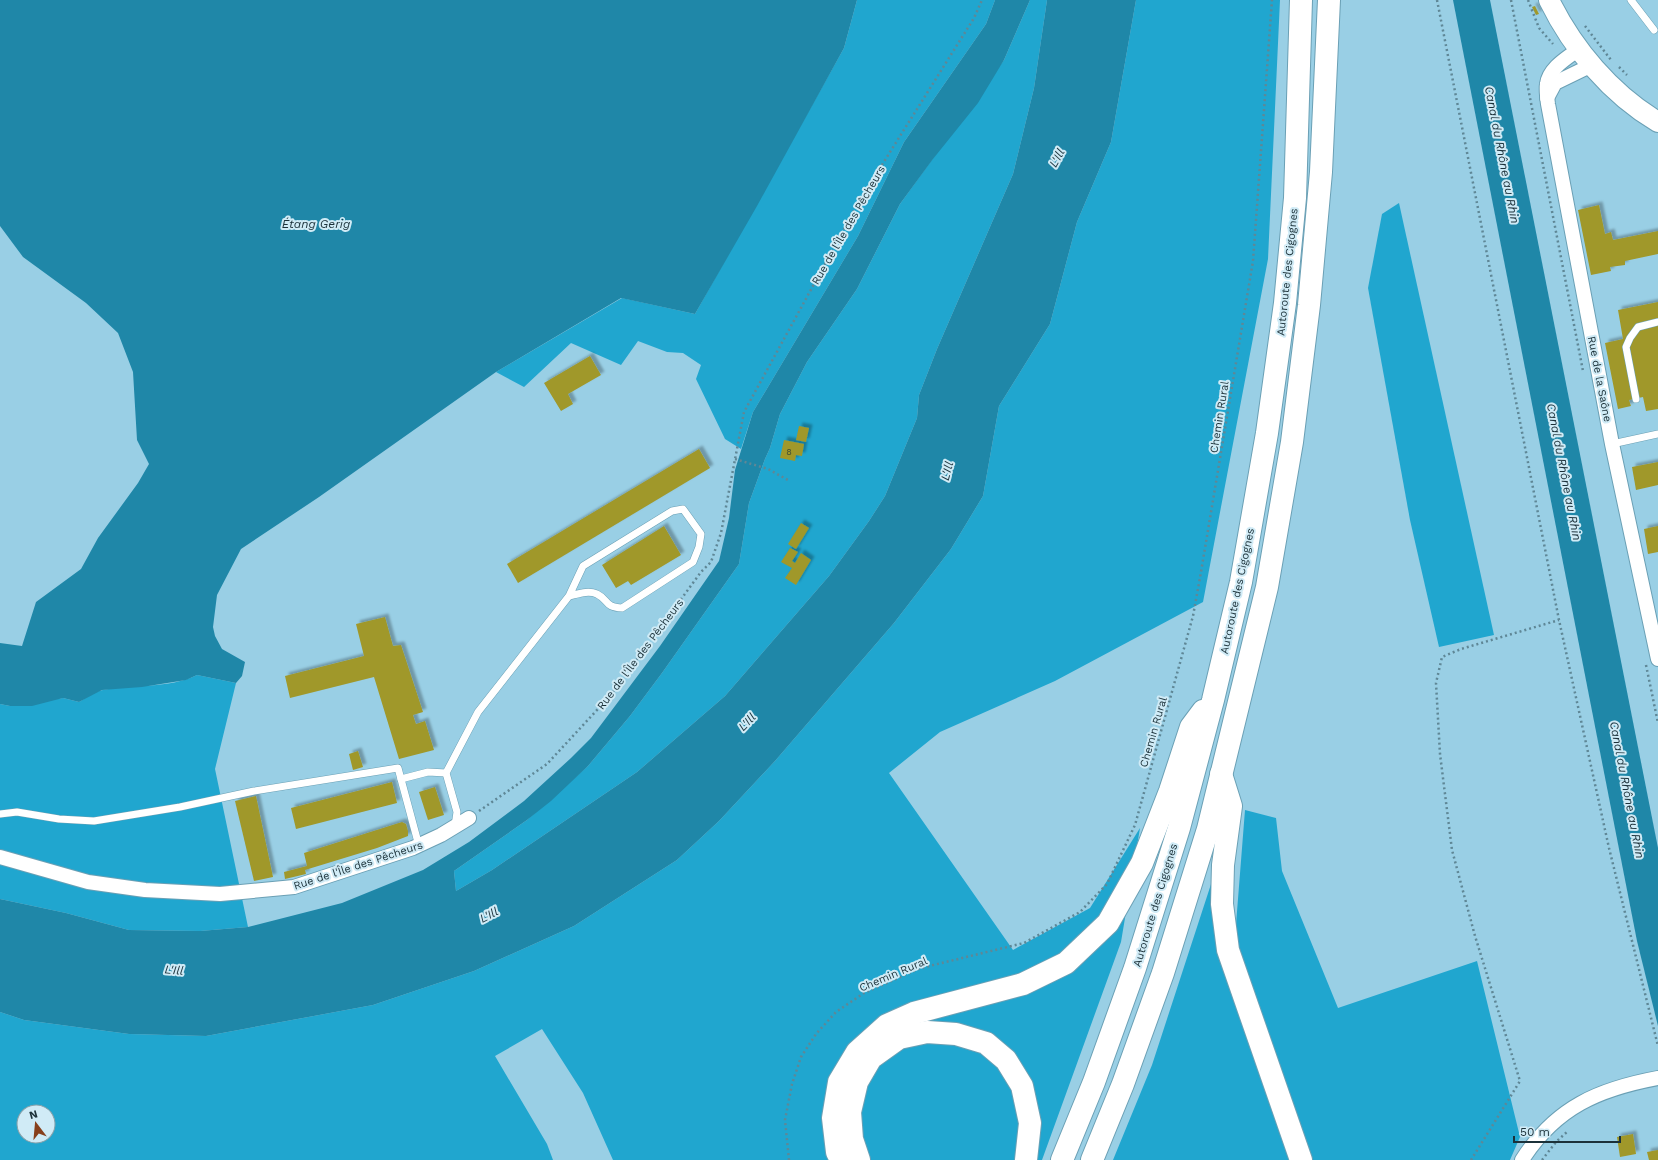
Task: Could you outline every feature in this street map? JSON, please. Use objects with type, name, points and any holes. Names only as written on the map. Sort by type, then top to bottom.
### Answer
[{"type":"highway","name":"Autoroute des Cigognes","points":[[1062,1160],[1094,1082],[1135,968],[1179,828],[1213,700],[1240,582],[1267,433],[1285,303],[1295,198],[1301,0]]},
{"type":"highway","points":[[1092,1160],[1123,1084],[1163,973],[1208,829],[1266,587],[1292,442],[1309,305],[1321,172],[1329,0]]},
{"type":"highway","points":[[841,1160],[837,1152],[833,1118],[839,1082],[857,1052],[887,1025],[914,1013],[1023,984],[1066,963],[1108,923],[1142,862],[1170,791],[1191,727],[1213,700]]},
{"type":"highway","points":[[1222,774],[1231,806],[1223,865],[1222,904],[1228,950],[1301,1160]]},
{"type":"highway","points":[[859,1160],[852,1139],[850,1112],[856,1082],[871,1058],[876,1054],[899,1038],[927,1032],[956,1034],[986,1043],[1006,1060],[1022,1086],[1030,1123],[1026,1160]]},
{"type":"main road","points":[[1549,0],[1568,34],[1592,65],[1639,110],[1658,122]]},
{"type":"street","name":"Rue de la Saône","points":[[1579,49],[1551,72],[1546,86],[1547,98],[1612,444],[1658,656]]},
{"type":"street","points":[[1547,98],[1555,83],[1592,65]]},
{"type":"street","name":"Rue de l'Île des Pêcheurs","points":[[0,857],[88,882],[145,890],[220,894],[294,887],[419,846],[469,818]]},
{"type":"street","points":[[1522,1160],[1546,1129],[1562,1115],[1577,1105],[1608,1089],[1629,1083],[1657,1078]]},
{"type":"lane","points":[[1631,0],[1654,30]]},
{"type":"lane","points":[[1636,399],[1626,347],[1638,326],[1658,322]]},
{"type":"lane","points":[[1612,444],[1658,434]]},
{"type":"lane","points":[[456,826],[457,812],[446,773],[478,712],[568,596],[583,566],[672,511],[683,509],[700,534],[699,547],[693,562],[622,608],[612,608],[598,594],[585,592],[568,596]]},
{"type":"lane","points":[[0,814],[17,812],[60,820],[94,821],[180,807],[254,791],[398,768],[419,846]]},
{"type":"lane","points":[[401,779],[428,772],[446,773]]},
{"type":"path","name":"Rue de l'Île des Pêcheurs","points":[[469,818],[547,764],[610,696],[701,572],[711,562],[721,533],[744,412],[860,200],[974,18],[982,0]]},
{"type":"path","name":"Chemin Rural","points":[[789,1160],[785,1120],[792,1084],[801,1057],[816,1034],[836,1012],[864,993],[921,968],[1024,943],[1080,912],[1107,884],[1135,825],[1193,616],[1253,261],[1265,118],[1272,0]]},
{"type":"path","points":[[1437,0],[1559,620],[1609,848],[1658,1046]]},
{"type":"path","points":[[1584,24],[1612,61]]},
{"type":"path","points":[[1617,66],[1628,76]]},
{"type":"path","points":[[735,459],[768,469],[788,480]]},
{"type":"path","points":[[1471,1160],[1520,1080],[1475,936],[1452,850],[1440,754],[1436,682],[1442,657],[1461,649],[1559,620]]},
{"type":"path","points":[[1542,1160],[1556,1142],[1570,1129]]},
{"type":"shaded area","points":[[857,0],[995,0],[986,24],[904,142],[858,236],[753,412],[741,449],[725,439],[696,379],[701,365],[683,353],[667,352],[638,341],[621,365],[571,343],[524,387],[496,372],[622,298],[695,314],[844,48]]},
{"type":"shaded area","points":[[1030,0],[1047,0],[1034,88],[1013,174],[937,349],[919,395],[917,418],[885,496],[869,521],[829,576],[725,696],[637,772],[492,870],[456,891],[454,871],[527,820],[588,766],[630,716],[739,564],[749,503],[770,448],[780,414],[807,362],[857,289],[900,204],[1004,60]]},
{"type":"shaded area","points":[[1136,0],[1280,0],[1268,259],[1203,602],[1055,681],[940,732],[889,773],[1013,950],[1090,908],[1140,828],[1121,942],[1042,1160],[613,1160],[583,1093],[542,1029],[495,1056],[547,1144],[553,1160],[0,1160],[0,1012],[24,1020],[129,1034],[206,1036],[373,1005],[474,971],[574,926],[677,860],[719,821],[775,761],[894,623],[951,549],[983,496],[999,406],[1050,324],[1077,222],[1111,142]]},
{"type":"shaded area","points":[[1399,203],[1494,635],[1439,647],[1410,520],[1368,288],[1382,214]]},
{"type":"shaded area","points":[[197,675],[236,683],[215,769],[248,927],[200,931],[129,930],[66,913],[0,899],[0,704],[10,706],[63,698],[79,702],[100,691],[115,688],[163,684]]},
{"type":"shaded area","points":[[1245,810],[1276,818],[1282,871],[1338,1008],[1477,961],[1520,1137],[1510,1160],[1311,1160],[1235,937]]},
{"type":"shaded area","points":[[1213,878],[1218,945],[1290,1160],[1113,1160],[1152,1065]]},
{"type":"water","name":"Étang Gerig","points":[[0,0],[857,0],[844,48],[757,206],[695,314],[621,298],[496,372],[319,497],[241,549],[217,595],[213,627],[215,636],[222,649],[245,662],[242,676],[236,683],[197,675],[186,680],[142,687],[102,690],[79,702],[63,698],[32,706],[10,706],[0,704],[0,643],[22,646],[36,602],[81,569],[98,538],[138,483],[149,464],[137,440],[133,372],[118,333],[86,303],[23,257],[0,226]]},
{"type":"water","name":"L'Ill","points":[[995,0],[1030,0],[1004,60],[978,103],[933,159],[900,204],[857,289],[807,362],[780,414],[770,448],[749,503],[739,564],[630,716],[588,766],[551,801],[527,820],[454,871],[456,891],[492,870],[637,772],[725,696],[829,576],[869,521],[885,496],[917,418],[919,395],[937,349],[1013,174],[1034,88],[1047,0],[1136,0],[1111,142],[1077,222],[1050,324],[999,406],[983,496],[951,549],[894,623],[775,761],[719,821],[677,860],[574,926],[474,971],[373,1005],[206,1036],[129,1034],[24,1020],[0,1012],[0,899],[66,913],[129,930],[200,931],[248,927],[342,903],[423,870],[469,842],[524,801],[591,738],[660,646],[719,561],[729,518],[735,470],[753,412],[858,236],[904,142],[986,24]]},
{"type":"water","name":"Canal du Rhône au Rhin","points":[[1453,0],[1490,0],[1658,848],[1658,1026],[1637,941]]},
{"type":"building","points":[[1535,6],[1539,14],[1536,15],[1532,7]]},
{"type":"building","points":[[1599,205],[1605,234],[1611,232],[1613,240],[1658,231],[1658,254],[1625,261],[1625,265],[1610,267],[1611,271],[1591,275],[1578,210]]},
{"type":"building","points":[[1658,302],[1658,409],[1646,411],[1643,397],[1629,400],[1631,406],[1618,409],[1605,343],[1623,339],[1618,310]]},
{"type":"building","points":[[590,356],[601,375],[568,394],[573,404],[561,411],[544,383]]},
{"type":"building","points":[[799,426],[809,428],[806,442],[796,440]]},
{"type":"building","points":[[784,440],[804,444],[802,456],[796,455],[795,461],[780,458]]},
{"type":"building","points":[[699,449],[710,468],[518,583],[507,564]]},
{"type":"building","points":[[1658,462],[1658,485],[1636,490],[1632,467]]},
{"type":"building","points":[[801,523],[809,528],[796,549],[788,544]]},
{"type":"building","points":[[664,526],[681,555],[631,585],[628,581],[616,588],[602,565]]},
{"type":"building","points":[[1658,526],[1658,552],[1648,554],[1644,529]]},
{"type":"building","points":[[790,548],[798,552],[792,561],[795,563],[801,553],[811,560],[796,585],[785,578],[792,568],[781,562]]},
{"type":"building","points":[[385,617],[393,646],[401,645],[423,712],[413,715],[416,724],[425,721],[434,750],[399,759],[374,677],[290,698],[285,676],[364,656],[356,624]]},
{"type":"building","points":[[358,751],[363,767],[353,770],[349,754]]},
{"type":"building","points":[[392,782],[397,803],[296,829],[291,808]]},
{"type":"building","points":[[435,787],[444,815],[428,820],[419,792]]},
{"type":"building","points":[[256,796],[273,877],[254,881],[235,801]]},
{"type":"building","points":[[402,822],[406,824],[408,836],[377,848],[305,870],[306,874],[285,879],[284,872],[307,866],[304,853]]},
{"type":"building","points":[[1633,1134],[1636,1154],[1620,1157],[1617,1137]]},
{"type":"building","points":[[1658,1150],[1658,1160],[1649,1160],[1647,1152]]}]
